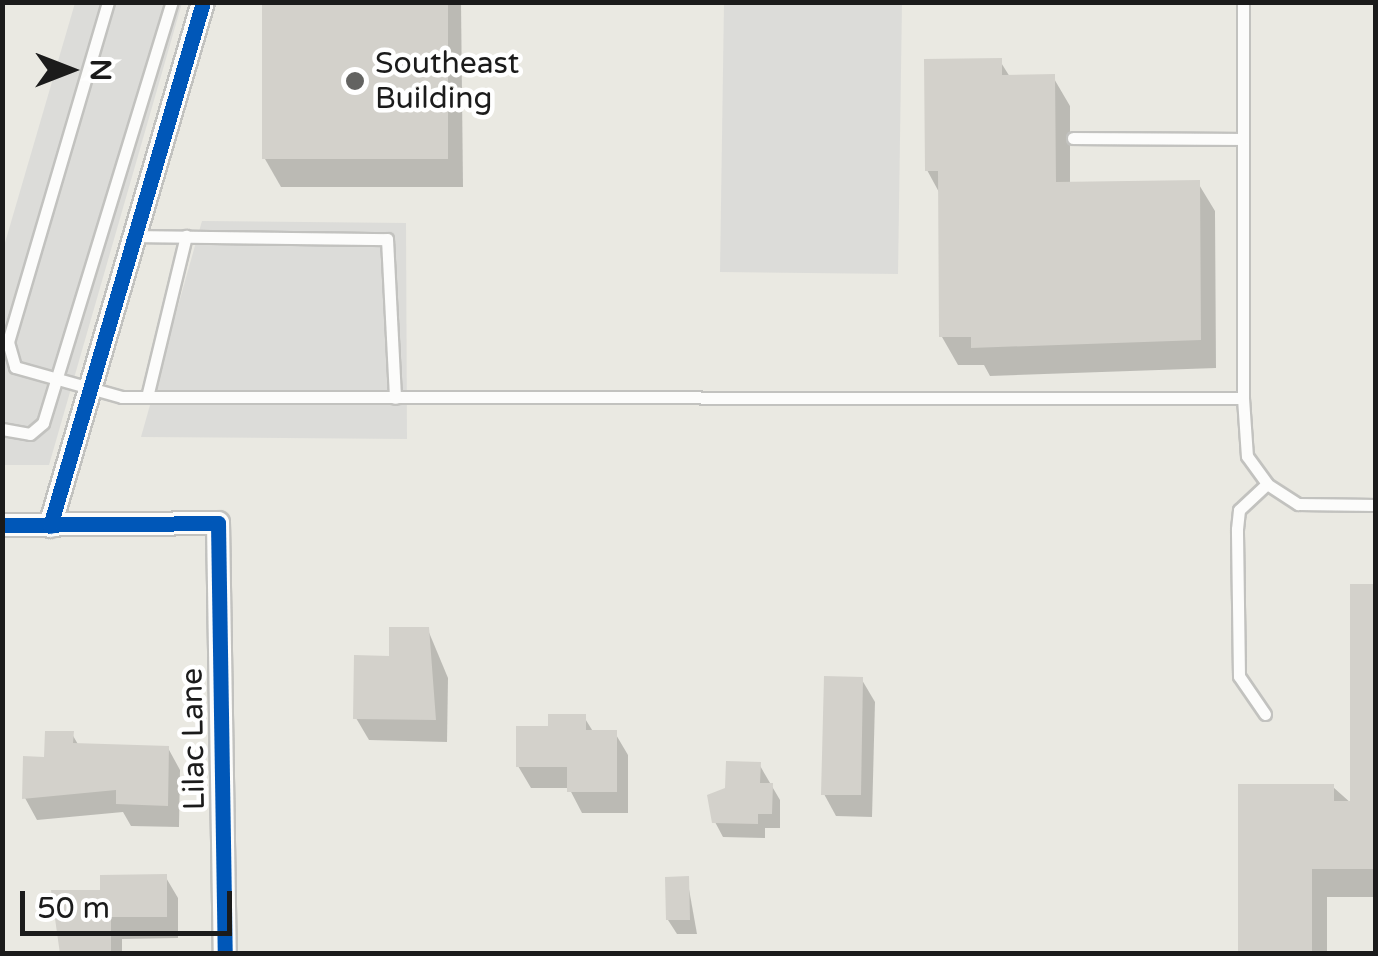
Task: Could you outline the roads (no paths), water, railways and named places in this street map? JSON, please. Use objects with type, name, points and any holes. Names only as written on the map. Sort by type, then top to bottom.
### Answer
[{"type":"street","points":[[2,525],[50,526],[203,2]]},
{"type":"street","name":"Lilac Lane","points":[[50,526],[218,523],[225,954]]},
{"type":"lane","points":[[108,2],[8,342],[15,367],[91,389],[147,397],[1243,398]]},
{"type":"lane","points":[[2,429],[37,430],[172,2]]},
{"type":"lane","points":[[1243,2],[1243,398],[1248,456],[1267,484],[1298,504],[1376,504]]},
{"type":"lane","points":[[1073,138],[1243,140]]},
{"type":"lane","points":[[134,236],[387,239],[394,398]]},
{"type":"lane","points":[[147,397],[186,236]]},
{"type":"lane","points":[[1264,714],[1240,676],[1237,530],[1240,510],[1267,484]]},
{"type":"place","name":"Southeast Building","points":[[355,81]]}]
